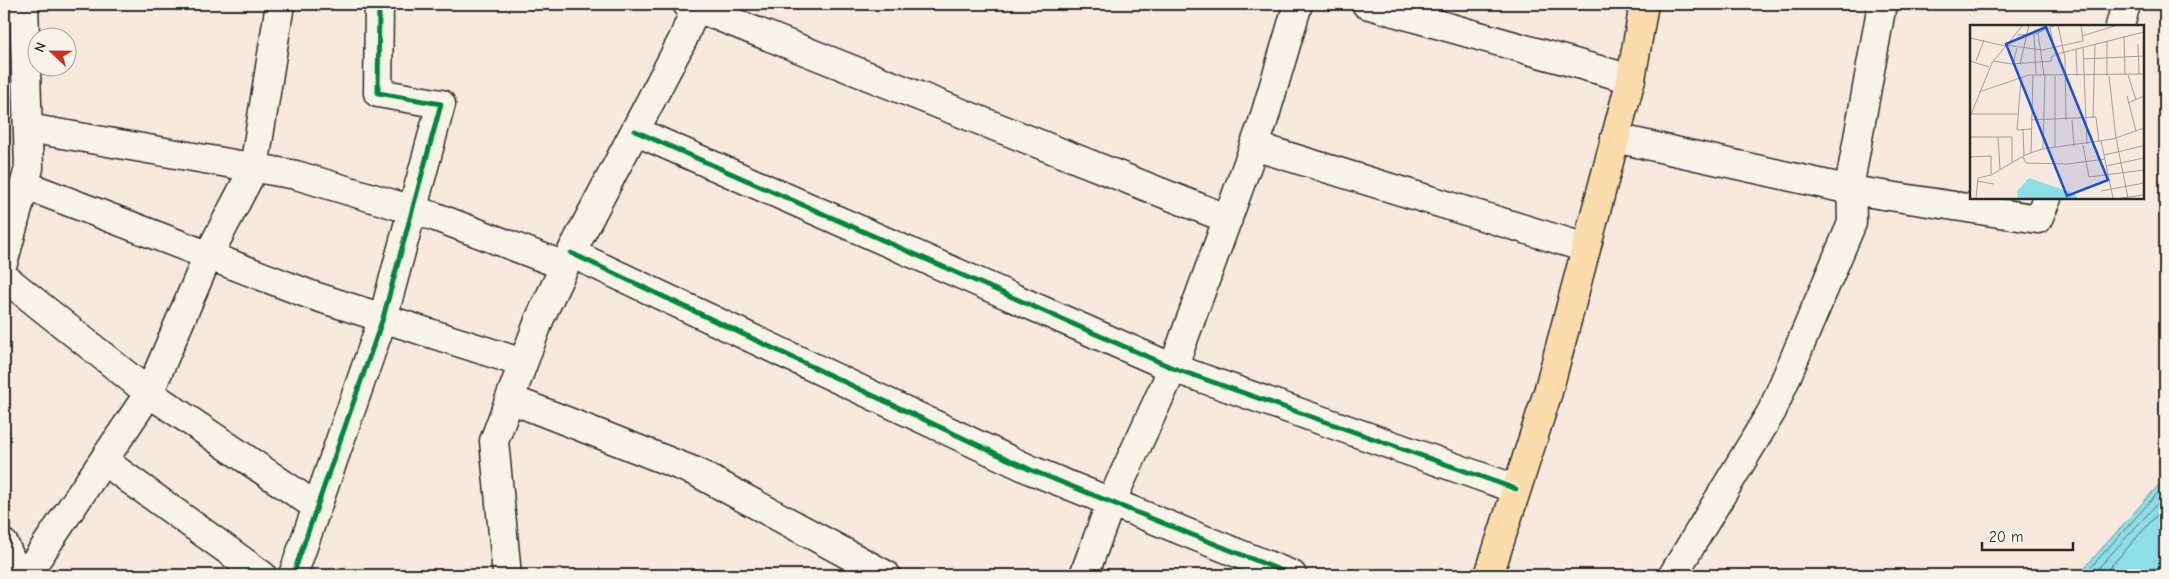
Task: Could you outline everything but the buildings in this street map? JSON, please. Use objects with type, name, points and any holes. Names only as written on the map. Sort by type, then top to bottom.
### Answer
[{"type":"main road","points":[[1489,575],[1548,392],[1631,79],[1644,4]]},
{"type":"street","points":[[4,260],[29,168],[28,128],[15,60],[24,4]]},
{"type":"street","points":[[26,575],[149,393],[208,256],[254,168],[277,4]]},
{"type":"street","points":[[293,575],[383,318],[441,104],[378,93],[379,4]]},
{"type":"street","points":[[1084,575],[1111,502],[1173,368],[1254,146],[1298,4]]},
{"type":"street","points":[[1366,4],[1631,79]]},
{"type":"street","points":[[1673,575],[1772,411],[1852,223],[1850,177],[1882,4]]},
{"type":"street","points":[[2120,25],[2126,4]]},
{"type":"street","points":[[514,571],[494,441],[540,318],[568,260],[683,39],[693,5],[1228,219]]},
{"type":"street","points":[[28,128],[296,175],[568,260],[1031,470],[1292,575]]},
{"type":"street","points":[[635,131],[1173,368],[1516,490]]},
{"type":"street","points":[[1615,138],[1851,190],[2038,219],[2048,199]]},
{"type":"street","points":[[1254,146],[1586,248]]},
{"type":"street","points":[[24,185],[311,295],[523,363]]},
{"type":"street","points":[[4,277],[149,393],[317,507]]},
{"type":"street","points":[[510,399],[696,472],[886,575]]},
{"type":"street","points":[[104,461],[262,575]]},
{"type":"street","points":[[4,544],[18,575]]},
{"type":"water","points":[[2165,478],[2165,575],[2076,575],[2087,565]]},
{"type":"cycle path","points":[[293,575],[383,318],[441,104],[378,93],[379,4]]},
{"type":"cycle path","points":[[635,131],[1173,368],[1516,489]]},
{"type":"cycle path","points":[[571,253],[1031,470],[1292,575]]}]
